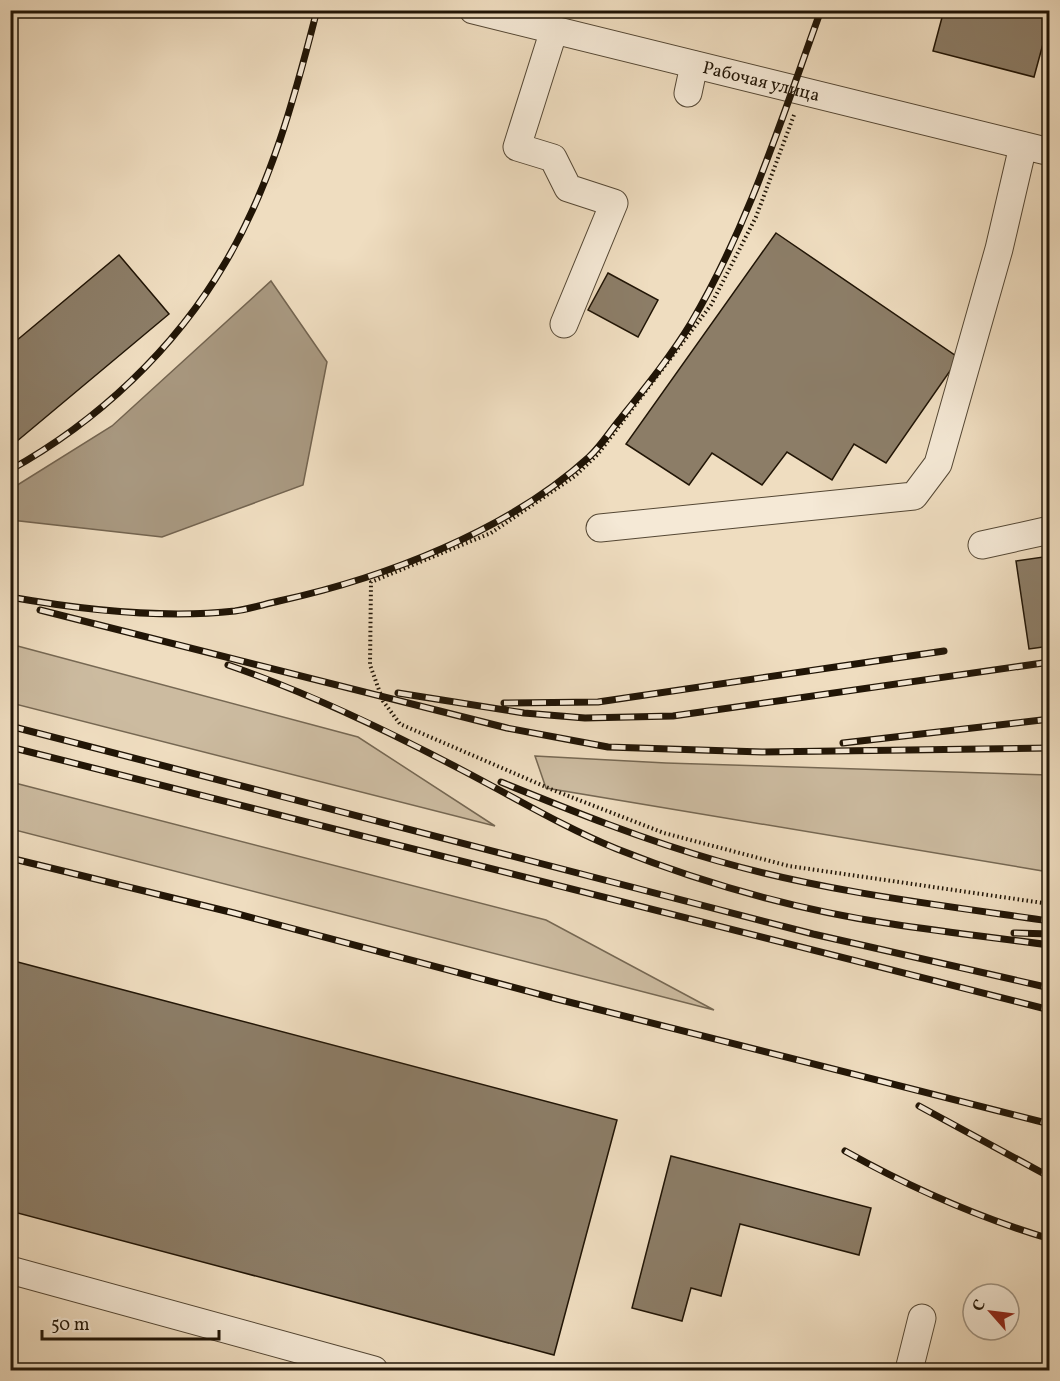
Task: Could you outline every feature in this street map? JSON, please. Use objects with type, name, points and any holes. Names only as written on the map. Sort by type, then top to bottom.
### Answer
[{"type":"street","name":"Рабочая улица","points":[[473,10],[1050,152]]},
{"type":"street","points":[[554,30],[517,147],[553,158],[568,188],[614,203],[564,324]]},
{"type":"street","points":[[688,93],[694,65]]},
{"type":"street","points":[[600,528],[914,496],[938,464],[999,249],[1023,146]]},
{"type":"street","points":[[982,545],[1050,530]]},
{"type":"street","points":[[10,1270],[374,1371]]},
{"type":"street","points":[[909,1371],[922,1318]]},
{"type":"path","points":[[802,91],[756,217],[711,305],[697,324],[598,454],[575,476],[491,533],[371,582],[370,665],[383,701],[400,724],[553,790],[664,833],[789,866],[1050,904]]},
{"type":"shaded area","points":[[271,281],[327,362],[303,485],[162,537],[11,520],[11,489],[112,426]]},
{"type":"shaded area","points":[[10,644],[358,737],[495,826],[11,703]]},
{"type":"shaded area","points":[[535,756],[666,763],[1049,775],[1049,872],[546,788]]},
{"type":"shaded area","points":[[11,782],[546,920],[714,1010],[11,829]]},
{"type":"building","points":[[944,10],[1022,10],[1050,18],[1034,77],[933,51]]},
{"type":"building","points":[[776,233],[959,358],[886,463],[854,444],[832,480],[787,452],[762,485],[712,453],[689,485],[626,444]]},
{"type":"building","points":[[119,255],[169,314],[10,447],[10,346]]},
{"type":"building","points":[[608,273],[658,300],[638,337],[588,310]]},
{"type":"building","points":[[1050,556],[1050,646],[1029,649],[1016,561]]},
{"type":"building","points":[[10,960],[617,1120],[554,1355],[10,1211]]},
{"type":"building","points":[[671,1156],[871,1208],[859,1255],[740,1224],[721,1296],[691,1288],[682,1321],[632,1308]]},
{"type":"railway","points":[[10,470],[73,430],[131,381],[183,325],[205,295],[241,234],[269,172],[300,75],[317,10]]},
{"type":"railway","points":[[10,597],[66,606],[151,614],[207,613],[246,609],[319,591],[402,565],[483,529],[557,483],[598,448],[658,372],[691,323],[712,286],[763,170],[821,10]]},
{"type":"railway","points":[[40,610],[507,728],[608,747],[762,752],[1050,748]]},
{"type":"railway","points":[[504,703],[598,702],[944,651]]},
{"type":"railway","points":[[398,693],[524,713],[585,718],[673,716],[1050,662]]},
{"type":"railway","points":[[228,665],[288,687],[375,726],[557,821],[617,849],[684,874],[787,903],[857,918],[1050,945]]},
{"type":"railway","points":[[843,743],[1050,719]]},
{"type":"railway","points":[[10,726],[813,934],[1050,988]]},
{"type":"railway","points":[[10,747],[1050,1010]]},
{"type":"railway","points":[[501,782],[581,814],[690,853],[759,872],[883,897],[1050,921]]},
{"type":"railway","points":[[10,858],[234,913],[557,999],[1050,1124]]},
{"type":"railway","points":[[1014,933],[1050,934]]},
{"type":"railway","points":[[919,1106],[1050,1177]]},
{"type":"railway","points":[[845,1151],[945,1201],[1050,1239]]}]
